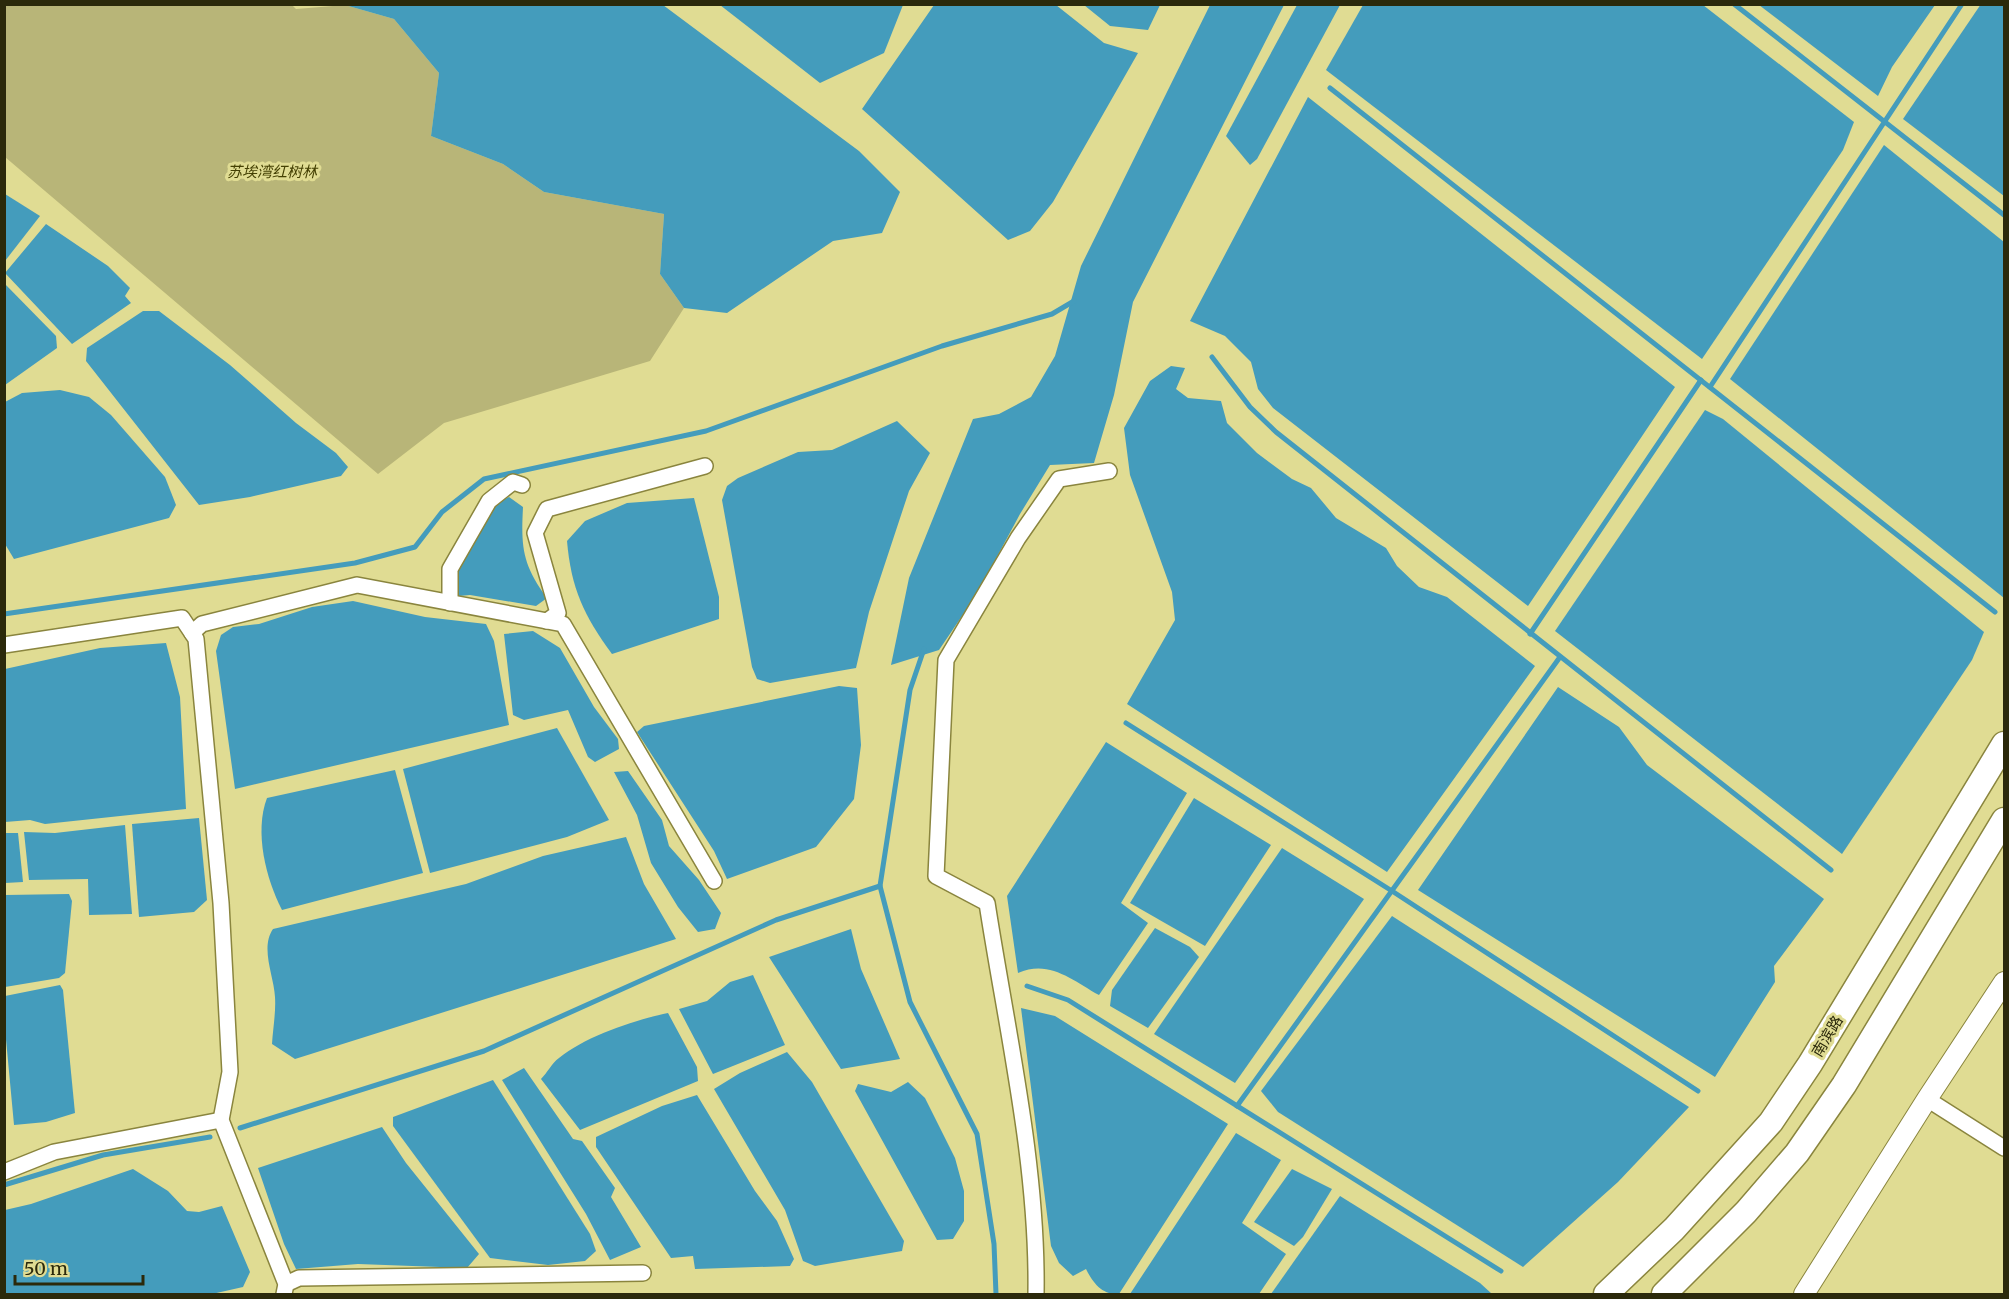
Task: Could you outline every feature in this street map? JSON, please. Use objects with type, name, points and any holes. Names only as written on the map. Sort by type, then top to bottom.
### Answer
[{"type":"main road","name":"南滨路","points":[[1606,1294],[1689,1213],[1771,1122],[1816,1054],[2004,744]]},
{"type":"main road","points":[[1664,1294],[1746,1212],[1797,1153],[1844,1085],[2004,820]]},
{"type":"street","points":[[547,621],[558,613],[535,533],[548,509],[705,466]]},
{"type":"street","points":[[1036,1294],[1037,1246],[1027,1155],[987,903],[936,876],[946,660],[1018,538],[1059,479],[1109,471]]},
{"type":"street","points":[[450,603],[450,569],[489,501],[513,482],[522,485]]},
{"type":"street","points":[[192,633],[202,624],[357,585],[563,624],[714,881]]},
{"type":"street","points":[[4,645],[182,618],[196,639],[221,903],[230,1072],[220,1120],[285,1289],[299,1278],[643,1273]]},
{"type":"street","points":[[1804,1294],[2004,982]]},
{"type":"street","points":[[1927,1099],[2004,1148]]},
{"type":"street","points":[[4,1172],[54,1152],[220,1120]]},
{"type":"green space","name":"苏埃湾红树林","points":[[291,4],[296,9],[345,5],[394,19],[439,73],[431,136],[503,164],[544,192],[664,214],[660,274],[684,308],[650,361],[444,423],[378,474],[5,157],[5,5]]},
{"type":"water","points":[[1981,4],[2004,5],[2004,196],[1903,119]]},
{"type":"water","points":[[345,5],[663,5],[859,151],[900,192],[882,233],[833,241],[727,313],[684,308],[660,274],[664,214],[544,192],[503,164],[431,136],[439,73],[394,19]]},
{"type":"water","points":[[720,5],[903,5],[884,53],[820,83]]},
{"type":"water","points":[[934,5],[1056,5],[1104,43],[1138,53],[1053,202],[1030,231],[1008,240],[862,109]]},
{"type":"water","points":[[1084,5],[1160,5],[1148,30],[1110,26]]},
{"type":"water","points":[[1210,5],[1284,5],[1133,302],[1114,395],[1094,463],[1050,465],[1020,514],[977,594],[939,650],[891,665],[909,578],[973,419],[999,414],[1031,397],[1055,356],[1081,266]]},
{"type":"water","points":[[1297,5],[1340,5],[1257,159],[1250,165],[1226,136]]},
{"type":"water","points":[[1363,5],[1703,5],[1854,122],[1843,150],[1702,359],[1326,70]]},
{"type":"water","points":[[1759,5],[1935,5],[1892,67],[1878,96]]},
{"type":"water","points":[[1308,97],[1675,387],[1528,606],[1273,408],[1258,389],[1251,362],[1225,336],[1190,321]]},
{"type":"water","points":[[1884,145],[2004,242],[2004,598],[1730,379]]},
{"type":"water","points":[[5,194],[40,216],[5,261]]},
{"type":"water","points":[[46,224],[108,266],[130,288],[125,296],[131,303],[72,344],[5,273]]},
{"type":"water","points":[[4,283],[56,336],[57,348],[5,385]]},
{"type":"water","points":[[143,311],[159,311],[230,365],[296,423],[336,453],[348,467],[341,476],[250,497],[199,505],[86,361],[87,348]]},
{"type":"water","points":[[1171,366],[1185,368],[1176,389],[1188,398],[1221,401],[1227,423],[1257,453],[1292,479],[1311,488],[1336,518],[1386,548],[1397,566],[1419,587],[1447,597],[1535,666],[1387,872],[1127,704],[1175,620],[1172,592],[1130,475],[1124,428],[1150,381]]},
{"type":"water","points":[[60,390],[89,397],[111,415],[165,477],[176,505],[169,518],[14,559],[5,544],[5,402],[22,393]]},
{"type":"water","points":[[1705,410],[1723,419],[1984,632],[1972,660],[1842,854],[1555,631]]},
{"type":"water","points":[[897,421],[930,453],[909,491],[869,612],[856,668],[770,683],[757,679],[752,667],[722,500],[727,486],[738,478],[798,452],[832,450]]},
{"type":"water","points":[[509,497],[523,507],[522,533],[525,555],[532,575],[547,598],[536,606],[470,595],[459,596],[452,571],[479,535],[483,517],[497,503]]},
{"type":"water","points":[[694,498],[719,597],[719,619],[612,654],[580,601],[572,573],[567,541],[585,521],[627,503]]},
{"type":"water","points":[[353,601],[425,617],[486,624],[494,641],[509,725],[235,789],[216,651],[221,635],[233,627],[259,624],[312,607]]},
{"type":"water","points":[[533,631],[560,648],[594,707],[618,739],[619,749],[595,762],[588,757],[568,710],[524,720],[513,715],[504,634]]},
{"type":"water","points":[[166,643],[180,697],[186,809],[45,824],[30,820],[5,822],[5,669],[100,648]]},
{"type":"water","points":[[839,686],[857,688],[861,745],[854,799],[816,847],[727,879],[714,851],[637,732],[644,726]]},
{"type":"water","points":[[1558,687],[1619,727],[1647,765],[1824,899],[1774,966],[1775,982],[1715,1077],[1418,890]]},
{"type":"water","points":[[557,728],[609,820],[567,837],[430,873],[403,769]]},
{"type":"water","points":[[1106,742],[1187,793],[1121,903],[1148,923],[1099,995],[1070,978],[1050,970],[1029,969],[1018,973],[1007,896]]},
{"type":"water","points":[[395,770],[423,873],[282,910],[271,884],[264,855],[262,825],[267,798]]},
{"type":"water","points":[[628,771],[662,820],[669,846],[699,880],[721,913],[715,929],[698,932],[678,907],[651,863],[637,815],[614,772]]},
{"type":"water","points":[[1194,798],[1271,845],[1205,946],[1130,903]]},
{"type":"water","points":[[199,818],[207,900],[194,912],[139,917],[132,824]]},
{"type":"water","points":[[125,825],[132,914],[89,915],[88,879],[29,880],[24,832],[55,833]]},
{"type":"water","points":[[4,833],[18,833],[23,882],[5,883]]},
{"type":"water","points":[[626,837],[644,884],[676,939],[295,1059],[272,1044],[275,997],[268,945],[273,929],[466,884],[543,856]]},
{"type":"water","points":[[1282,848],[1364,899],[1235,1083],[1154,1034]]},
{"type":"water","points":[[69,894],[72,901],[65,973],[59,978],[5,987],[5,895]]},
{"type":"water","points":[[1392,916],[1689,1107],[1618,1182],[1523,1267],[1278,1112],[1261,1091]]},
{"type":"water","points":[[1155,928],[1190,947],[1199,957],[1148,1028],[1110,1006],[1112,990]]},
{"type":"water","points":[[851,929],[861,969],[900,1059],[841,1069],[769,957]]},
{"type":"water","points":[[753,975],[785,1045],[713,1074],[679,1009],[707,1001],[730,982]]},
{"type":"water","points":[[60,985],[63,990],[75,1113],[46,1122],[14,1125],[5,1029],[5,996]]},
{"type":"water","points":[[1021,1008],[1055,1016],[1228,1124],[1119,1294],[1113,1294],[1099,1287],[1086,1269],[1073,1276],[1059,1263],[1051,1246]]},
{"type":"water","points":[[668,1013],[697,1067],[698,1081],[580,1130],[541,1079],[556,1060],[583,1043],[626,1025]]},
{"type":"water","points":[[787,1052],[812,1082],[904,1241],[902,1251],[815,1266],[803,1261],[785,1210],[714,1089],[740,1073]]},
{"type":"water","points":[[524,1068],[573,1139],[582,1141],[615,1188],[611,1197],[641,1247],[610,1260],[586,1214],[502,1080]]},
{"type":"water","points":[[493,1080],[590,1234],[596,1251],[585,1261],[548,1265],[490,1258],[393,1126],[393,1117]]},
{"type":"water","points":[[908,1082],[925,1098],[955,1158],[964,1191],[964,1221],[953,1239],[937,1240],[855,1091],[858,1084],[891,1092]]},
{"type":"water","points":[[697,1095],[755,1191],[777,1221],[794,1259],[790,1266],[695,1269],[693,1256],[671,1258],[596,1147],[596,1137],[662,1106]]},
{"type":"water","points":[[382,1127],[406,1163],[479,1254],[467,1268],[358,1264],[296,1269],[284,1244],[258,1168]]},
{"type":"water","points":[[1236,1133],[1281,1160],[1242,1223],[1286,1254],[1259,1294],[1130,1294]]},
{"type":"water","points":[[133,1169],[168,1191],[187,1211],[199,1212],[222,1206],[250,1272],[243,1287],[212,1294],[5,1294],[5,1210],[31,1204]]},
{"type":"water","points":[[1292,1169],[1332,1189],[1303,1237],[1294,1246],[1254,1222]]},
{"type":"water","points":[[1340,1196],[1480,1283],[1492,1294],[1271,1294]]},
{"type":"waterway","points":[[1734,4],[2004,215]]},
{"type":"waterway","points":[[1710,387],[1962,4]]},
{"type":"waterway","points":[[1330,88],[1995,612]]},
{"type":"waterway","points":[[4,614],[355,563],[415,547],[442,512],[484,479],[706,431],[942,346],[1052,314],[1074,301]]},
{"type":"waterway","points":[[1212,357],[1250,407],[1276,432],[1831,870]]},
{"type":"waterway","points":[[1530,634],[1701,380]]},
{"type":"waterway","points":[[240,1128],[484,1051],[776,920],[880,886],[910,690],[924,649]]},
{"type":"waterway","points":[[1237,1106],[1560,657]]},
{"type":"waterway","points":[[1126,723],[1392,891],[1698,1091]]},
{"type":"waterway","points":[[880,886],[910,1002],[977,1134],[994,1244],[996,1294]]},
{"type":"waterway","points":[[1027,986],[1068,1000],[1501,1271]]},
{"type":"waterway","points":[[4,1185],[103,1155],[210,1137]]}]
